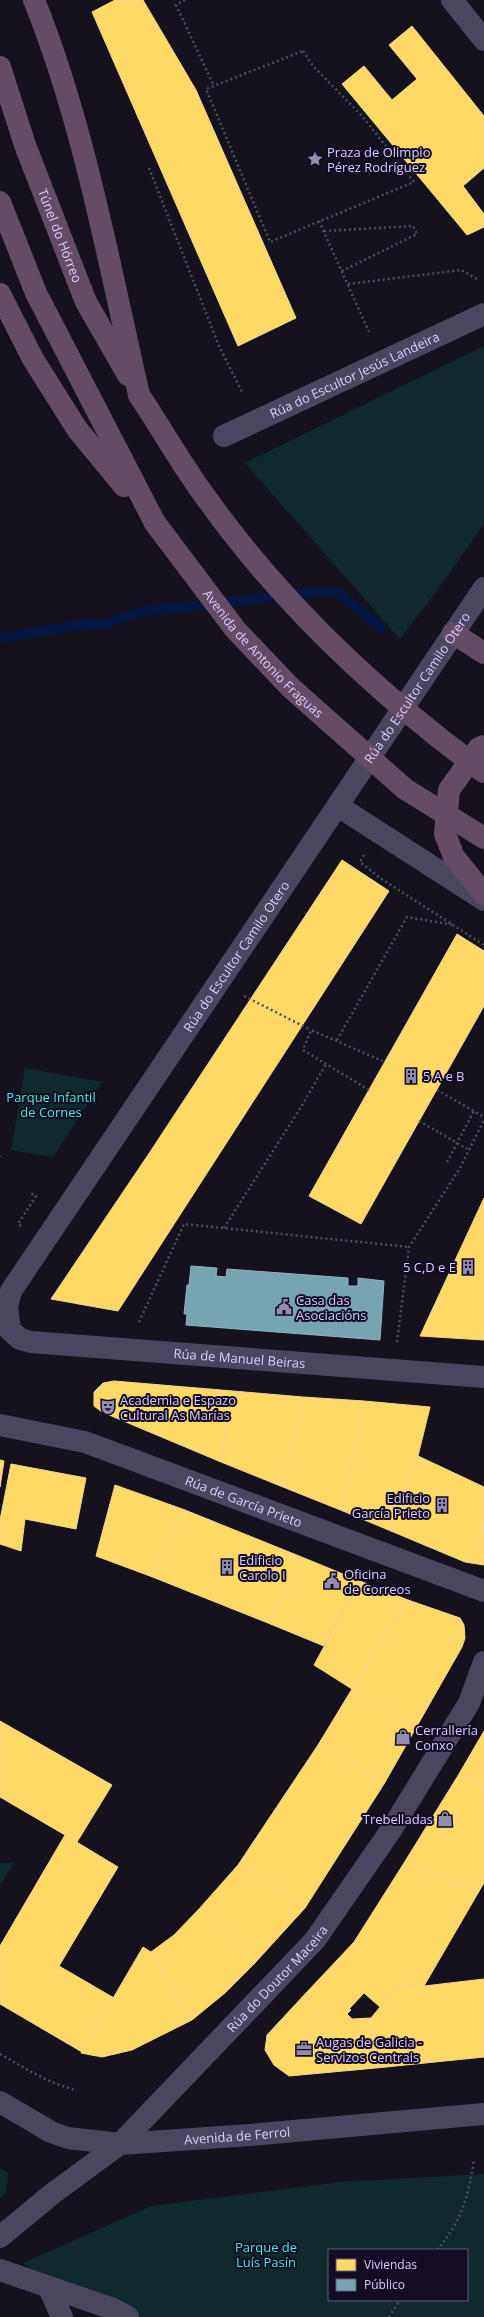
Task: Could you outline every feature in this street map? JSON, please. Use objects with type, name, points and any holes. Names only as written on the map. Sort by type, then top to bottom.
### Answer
[{"type":"highway","points":[[34,0],[53,46],[90,185],[139,395],[206,499],[272,582],[345,656],[411,715],[484,772]]},
{"type":"highway","name":"Túnel do Hórreo","points":[[0,67],[25,145],[86,302],[139,395]]},
{"type":"highway","name":"Avenida de Antonio Fraguas","points":[[0,202],[36,293],[98,418],[155,524],[235,629],[290,687],[405,788],[484,838]]},
{"type":"highway","points":[[0,294],[33,359],[77,429],[155,524]]},
{"type":"highway","points":[[453,633],[484,654]]},
{"type":"highway","points":[[484,746],[479,748],[449,790],[445,834],[454,857],[484,894]]},
{"type":"street","points":[[452,0],[484,40]]},
{"type":"street","name":"Rúa do Escultor Jesús Landeira","points":[[224,436],[484,314]]},
{"type":"street","name":"Rúa do Escultor Camilo Otero","points":[[5,1331],[7,1307],[11,1290],[484,588]]},
{"type":"street","points":[[338,806],[484,900]]},
{"type":"street","name":"Rúa de Manuel Beiras","points":[[5,1331],[20,1339],[31,1342],[484,1377]]},
{"type":"street","name":"Rúa de García Prieto","points":[[0,1425],[84,1442],[484,1591]]},
{"type":"street","name":"Rúa do Doutor Maceira","points":[[0,2237],[52,2194],[120,2144],[315,1940],[392,1830],[469,1703],[484,1662]]},
{"type":"street","name":"Avenida de Ferrol","points":[[0,2102],[51,2132],[68,2138],[120,2144],[227,2137],[484,2114]]},
{"type":"street","points":[[0,2270],[113,2309],[128,2317]]},
{"type":"street","points":[[49,2288],[62,2317]]},
{"type":"path","points":[[185,0],[176,5],[214,86]]},
{"type":"path","points":[[303,51],[312,66],[362,116],[414,182],[319,221],[270,242],[206,89],[303,51]]},
{"type":"path","points":[[149,168],[219,346],[243,394]]},
{"type":"path","points":[[319,221],[369,332]]},
{"type":"path","points":[[324,231],[413,226],[417,234],[342,271]]},
{"type":"path","points":[[348,284],[461,270],[479,280]]},
{"type":"path","points":[[366,853],[360,862],[380,878],[484,945]]},
{"type":"path","points":[[337,1040],[406,917],[454,925]]},
{"type":"path","points":[[243,996],[311,1030],[385,1062]]},
{"type":"path","points":[[311,1030],[303,1050],[370,1090]]},
{"type":"path","points":[[224,1228],[301,1107],[326,1064]]},
{"type":"path","points":[[396,1349],[409,1247],[460,1168],[484,1119],[474,1111],[437,1090]]},
{"type":"path","points":[[447,1162],[474,1111]]},
{"type":"path","points":[[419,1121],[468,1150]]},
{"type":"path","points":[[138,1324],[184,1224],[409,1247]]},
{"type":"path","points":[[0,2054],[47,2080],[60,2086],[77,2090]]},
{"type":"path","points":[[438,2249],[453,2231],[465,2204],[474,2160]]},
{"type":"path","points":[[388,2317],[399,2301]]},
{"type":"green space","points":[[484,346],[484,524],[436,592],[400,639],[245,463]]},
{"type":"green space","name":"Parque Infantil de Cornes","points":[[25,1068],[102,1082],[53,1157],[11,1150]]},
{"type":"green space","points":[[0,1863],[14,1863],[0,1885]]},
{"type":"green space","points":[[0,2168],[8,2173],[6,2193],[0,2198]]},
{"type":"green space","name":"Parque de Luís Pasín","points":[[484,2174],[484,2317],[107,2317],[23,2263],[151,2206],[340,2182]]},
{"type":"building: Viviendas","points":[[115,0],[143,0],[196,90],[296,318],[238,346],[92,12]]},
{"type":"building: Viviendas","points":[[412,26],[484,116],[484,168],[463,186],[484,214],[484,227],[467,235],[342,84],[364,66],[392,100],[417,79],[389,45]]},
{"type":"building: Viviendas","points":[[342,860],[389,891],[118,1311],[51,1299],[150,1152]]},
{"type":"building: Viviendas","name":"5 A e B","points":[[457,934],[484,951],[484,1006],[361,1224],[309,1196]]},
{"type":"building: Viviendas","name":"5 C,D e E","points":[[484,1198],[484,1340],[420,1336]]},
{"type":"building: Viviendas","points":[[114,1381],[233,1391],[221,1462],[102,1412],[94,1406],[94,1392],[103,1383]]},
{"type":"building: Viviendas","points":[[233,1391],[303,1397],[283,1487],[221,1462]]},
{"type":"building: Viviendas","points":[[303,1397],[364,1401],[343,1511],[283,1487]]},
{"type":"building: Viviendas","points":[[364,1401],[430,1407],[418,1456],[391,1531],[343,1511]]},
{"type":"building: Viviendas","name":"Edificio García Prieto","points":[[418,1456],[484,1487],[484,1524],[481,1534],[465,1562],[391,1531]]},
{"type":"building: Viviendas","points":[[0,1460],[4,1461],[0,1487]]},
{"type":"building: Viviendas","points":[[11,1464],[86,1478],[76,1529],[25,1519],[21,1551],[0,1544],[0,1520]]},
{"type":"building: Viviendas","points":[[115,1485],[185,1510],[150,1576],[96,1556]]},
{"type":"building: Viviendas","name":"Edificio Carolo I","points":[[185,1510],[304,1558],[268,1623],[150,1576]]},
{"type":"building: Viviendas","points":[[484,1524],[484,1565],[465,1562],[481,1534]]},
{"type":"building: Viviendas","points":[[304,1558],[360,1581],[324,1646],[268,1623]]},
{"type":"building: Viviendas","points":[[360,1581],[408,1600],[352,1689],[314,1665]]},
{"type":"building: Viviendas","points":[[408,1600],[460,1618],[464,1625],[465,1638],[462,1647],[417,1726],[352,1689]]},
{"type":"building: Viviendas","points":[[352,1689],[417,1726],[384,1784],[318,1745]]},
{"type":"building: Viviendas","points":[[0,1721],[112,1785],[77,1842],[0,1797]]},
{"type":"building: Viviendas","points":[[484,1731],[484,1788],[459,1774]]},
{"type":"building: Viviendas","points":[[318,1745],[384,1784],[305,1908],[238,1865]]},
{"type":"building: Viviendas","points":[[459,1774],[484,1788],[484,1883],[478,1893],[404,1863]]},
{"type":"building: Viviendas","points":[[65,1835],[118,1867],[59,1966],[114,1998],[82,2052],[0,2004],[0,1946]]},
{"type":"building: Viviendas","points":[[404,1863],[478,1893],[424,1986],[399,1984],[380,2007],[364,1993],[349,2009],[340,2003],[320,2019],[306,1993],[354,1942]]},
{"type":"building: Viviendas","points":[[238,1865],[305,1908],[254,1964],[199,1909]]},
{"type":"building: Viviendas","points":[[199,1909],[254,1964],[225,1993],[192,2020],[151,1952],[174,1935]]},
{"type":"building: Viviendas","points":[[143,1947],[151,1952],[192,2020],[132,2050],[102,2057],[81,2053]]},
{"type":"building: Viviendas","points":[[484,1979],[484,2057],[376,2068],[371,2018],[399,1984],[424,1986]]},
{"type":"building: Viviendas","points":[[306,1993],[320,2019],[340,2003],[351,2010],[347,2014],[352,2019],[371,2018],[376,2068],[289,2076],[274,2065],[265,2050],[267,2035]]},
{"type":"building: Público","name":"Casa das Asociacións","points":[[191,1266],[217,1268],[216,1276],[226,1277],[227,1269],[348,1278],[348,1286],[358,1286],[358,1278],[384,1281],[380,1340],[186,1325],[187,1314],[184,1314],[187,1285],[189,1285]]},
{"type":"waterway","points":[[0,638],[74,626],[104,624],[140,612],[324,591],[338,593],[381,628]]},
{"type":"place","name":"Praza de Olimpio Pérez Rodríguez","points":[[315,159]]},
{"type":"place","name":"5 A e B","points":[[411,1076]]},
{"type":"place","name":"5 C,D e E","points":[[468,1267]]},
{"type":"place","name":"Casa das Asociacións","points":[[284,1307]]},
{"type":"place","name":"Academia e Espazo Cultural As Marías","points":[[108,1407]]},
{"type":"place","name":"Edificio García Prieto","points":[[442,1505]]},
{"type":"place","name":"Edificio Carolo I","points":[[227,1567]]},
{"type":"place","name":"Oficina de Correos","points":[[332,1581]]},
{"type":"place","name":"Cerrallería Conxo","points":[[403,1737]]},
{"type":"place","name":"Trebelladas","points":[[445,1819]]},
{"type":"place","name":"Augas de Galicia - Servizos Centrais","points":[[304,2049]]}]
